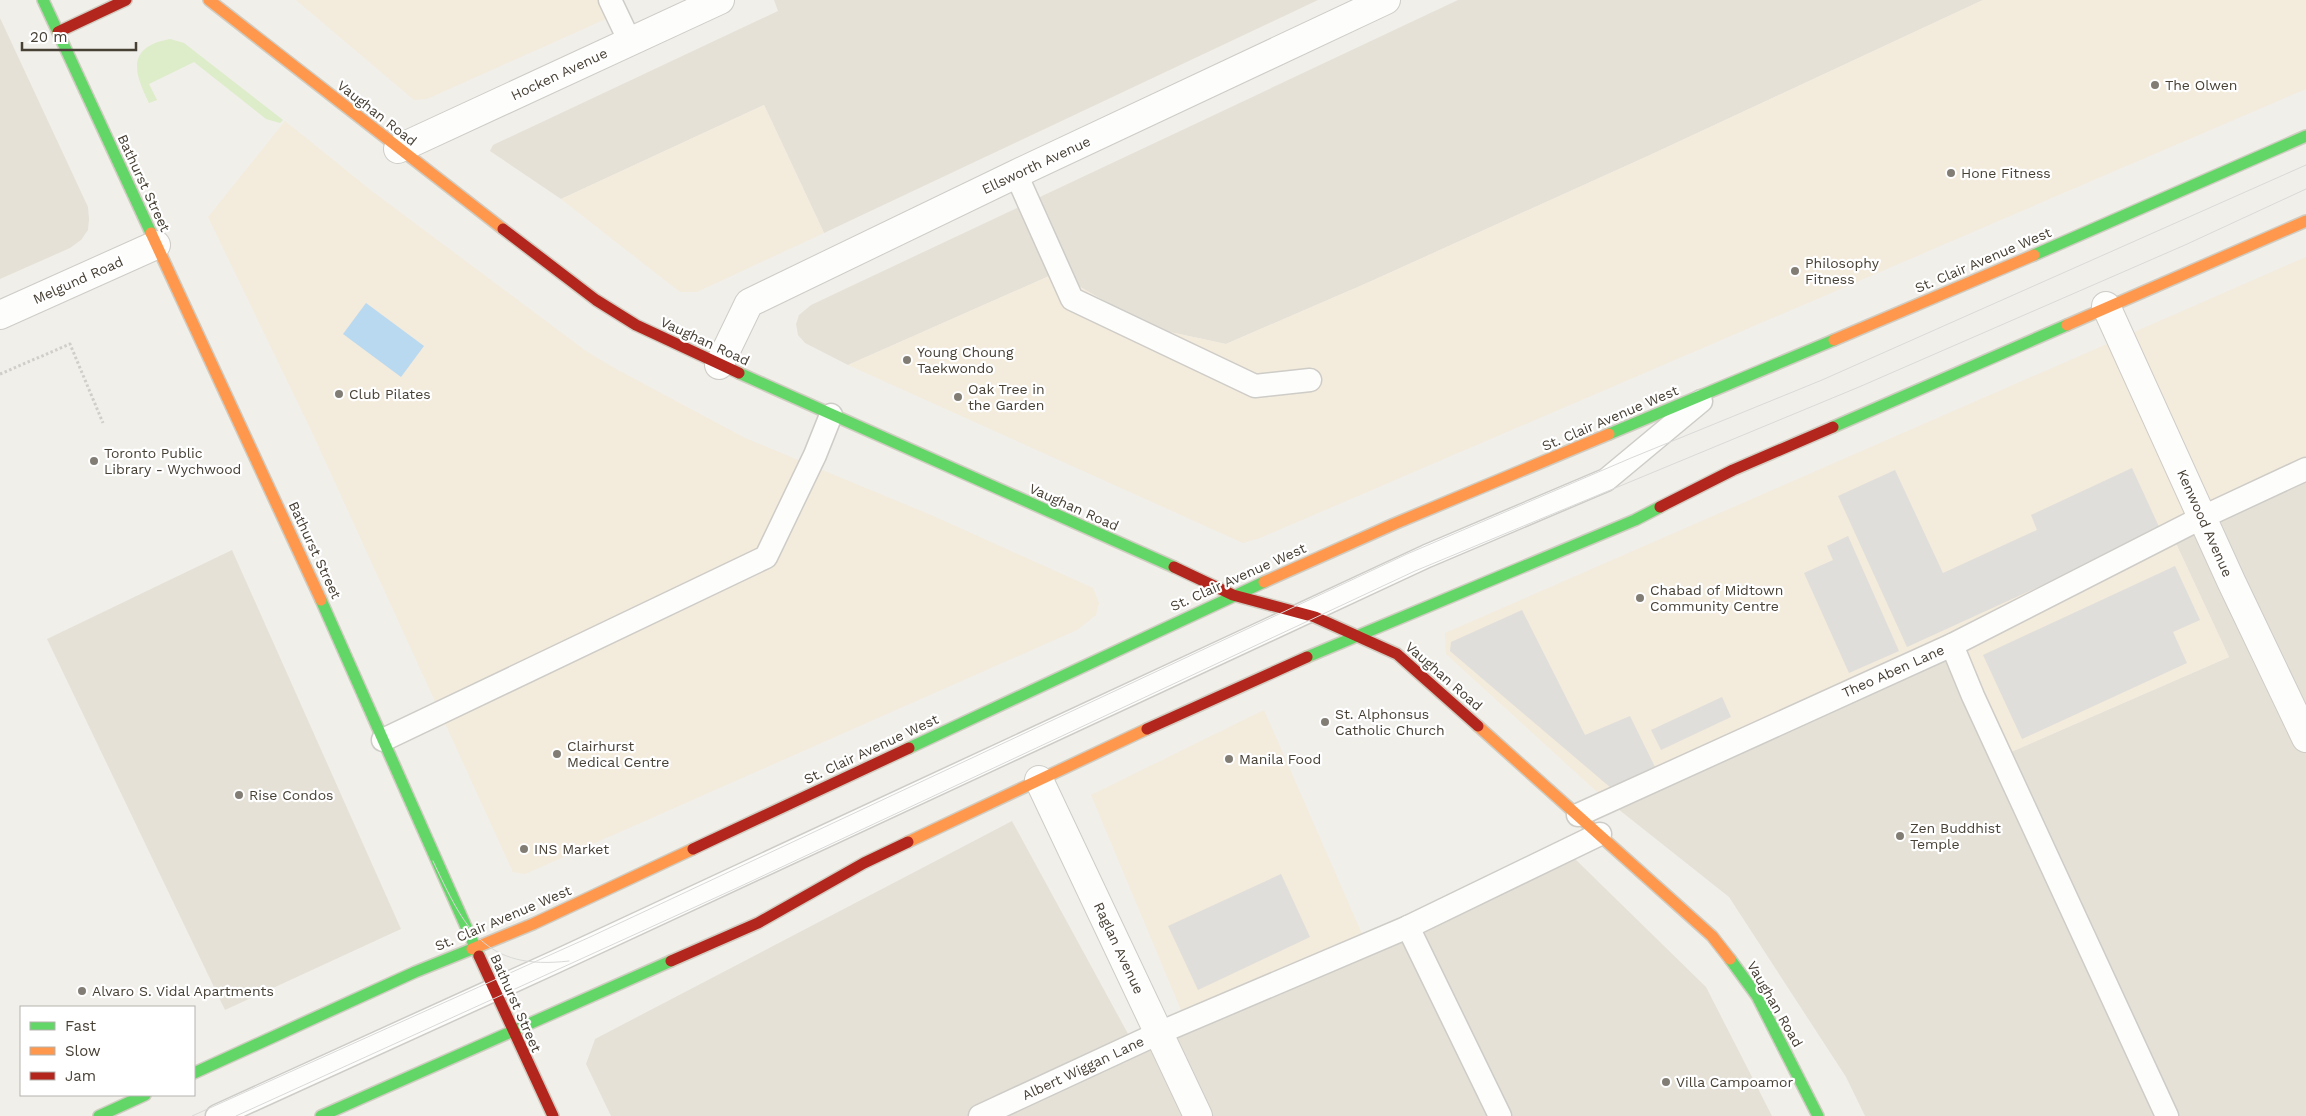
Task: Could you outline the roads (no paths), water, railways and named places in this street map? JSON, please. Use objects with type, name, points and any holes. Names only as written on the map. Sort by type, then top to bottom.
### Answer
[{"type":"main road","name":"Bathurst Street","points":[[43,0],[328,616],[474,948],[553,1116]]},
{"type":"main road","points":[[58,32],[126,0]]},
{"type":"main road","name":"Vaughan Road","points":[[209,0],[398,149],[596,300],[636,325],[719,365],[1188,573],[1233,595],[1315,617],[1398,654],[1712,936],[1739,970],[1774,1028],[1818,1116]]},
{"type":"main road","name":"Vaughan Road","points":[[213,0],[228,14]]},
{"type":"main road","name":"St. Clair Avenue West","points":[[195,1073],[415,972],[551,916],[1233,595],[1403,520],[1968,284],[2306,136]]},
{"type":"main road","points":[[321,1116],[758,923],[864,863],[1356,634],[1635,520],[1734,470],[2106,306],[2306,221]]},
{"type":"main road","points":[[99,1116],[143,1096]]},
{"type":"street","name":"Hocken Avenue","points":[[398,149],[720,0]]},
{"type":"street","name":"Ellsworth Avenue","points":[[719,365],[749,303],[1016,174],[1386,0]]},
{"type":"street","name":"Melgund Road","points":[[0,315],[156,245]]},
{"type":"street","name":"Kenwood Avenue","points":[[2106,306],[2306,738]]},
{"type":"street","name":"Raglan Avenue","points":[[1039,780],[1198,1116]]},
{"type":"lane","points":[[610,0],[630,42]]},
{"type":"lane","points":[[1016,174],[1072,299],[1255,386],[1310,380]]},
{"type":"lane","points":[[217,1116],[551,964],[1428,556],[1606,480],[1713,392]]},
{"type":"lane","points":[[383,740],[766,557],[815,455],[831,415]]},
{"type":"lane","name":"Theo Aben Lane","points":[[1578,814],[1952,645],[2203,517],[2306,470]]},
{"type":"lane","points":[[1952,645],[1973,696],[2167,1116]]},
{"type":"lane","name":"Albert Wiggan Lane","points":[[980,1116],[1159,1033],[1408,927],[1600,834]]},
{"type":"lane","points":[[1408,927],[1500,1116]]},
{"type":"water","points":[[366,303],[424,346],[401,377],[343,334]]},
{"type":"tram line","points":[[192,1116],[590,937],[1407,554],[1631,458],[1822,380],[2306,165]]},
{"type":"tram line","points":[[236,1116],[739,887],[1415,571],[1859,387],[2185,245],[2306,189]]},
{"type":"tram line","points":[[433,861],[456,907],[468,925],[481,940],[497,952],[516,959],[540,962],[569,961]]},
{"type":"place","name":"The Olwen","points":[[2155,85]]},
{"type":"place","name":"Hone Fitness","points":[[1951,173]]},
{"type":"place","name":"Philosophy Fitness","points":[[1795,271]]},
{"type":"place","name":"Young Choung Taekwondo","points":[[907,360]]},
{"type":"place","name":"Club Pilates","points":[[339,394]]},
{"type":"place","name":"Oak Tree in the Garden","points":[[958,397]]},
{"type":"place","name":"Toronto Public Library - Wychwood","points":[[94,461]]},
{"type":"place","name":"Chabad of Midtown Community Centre","points":[[1640,598]]},
{"type":"place","name":"St. Alphonsus Catholic Church","points":[[1325,722]]},
{"type":"place","name":"Clairhurst Medical Centre","points":[[557,754]]},
{"type":"place","name":"Manila Food","points":[[1229,759]]},
{"type":"place","name":"Rise Condos","points":[[239,795]]},
{"type":"place","name":"Zen Buddhist Temple","points":[[1900,836]]},
{"type":"place","name":"INS Market","points":[[524,849]]},
{"type":"place","name":"Alvaro S. Vidal Apartments","points":[[82,991]]},
{"type":"place","name":"Villa Campoamor","points":[[1666,1082]]}]
